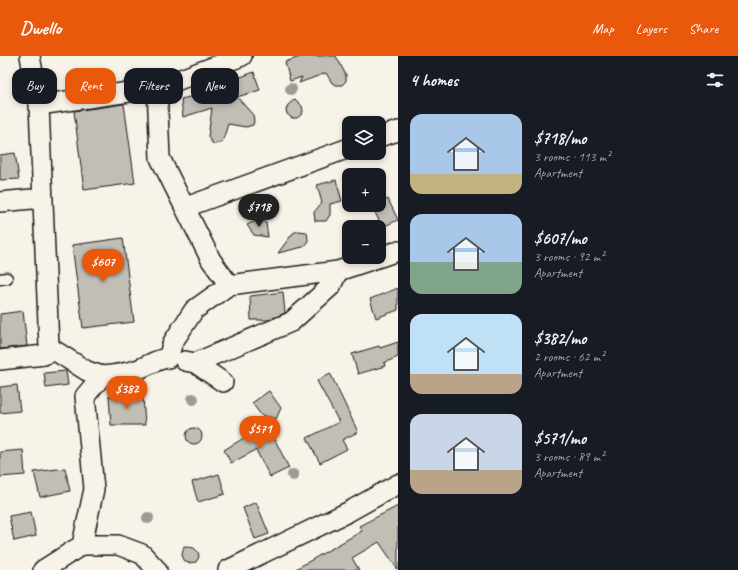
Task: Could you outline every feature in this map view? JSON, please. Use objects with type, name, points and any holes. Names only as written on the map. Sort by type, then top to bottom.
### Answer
[{"type":"street","points":[[0,360],[44,354],[48,352],[49,347],[39,105],[30,56]]},
{"type":"street","points":[[183,78],[242,56]]},
{"type":"street","points":[[39,105],[124,93]]},
{"type":"street","points":[[158,104],[160,158],[186,207],[211,260],[229,285]]},
{"type":"street","points":[[386,135],[398,131]]},
{"type":"street","points":[[186,207],[342,151]]},
{"type":"street","points":[[0,202],[43,198]]},
{"type":"street","points":[[168,358],[173,342],[194,310],[229,285],[338,271],[398,251]]},
{"type":"street","points":[[195,363],[290,322],[331,286],[338,271]]},
{"type":"street","points":[[49,347],[83,368],[102,376],[125,374],[160,359],[168,358],[195,363],[223,382]]},
{"type":"street","points":[[82,545],[94,489],[85,396],[102,376]]},
{"type":"street","points":[[228,570],[348,512],[398,484]]},
{"type":"street","points":[[43,570],[82,545],[118,545],[142,554],[157,570]]},
{"type":"building","points":[[303,56],[336,56],[346,75],[346,81],[342,85],[336,85],[332,83],[326,73],[299,83],[302,77],[290,81],[285,62]]},
{"type":"building","points":[[254,72],[260,90],[239,96],[239,78]]},
{"type":"building","points":[[191,97],[191,104],[239,104],[239,99],[253,115],[253,125],[246,127],[228,124],[223,140],[216,144],[212,143],[208,137],[212,108],[183,117],[182,104],[183,104],[183,99]]},
{"type":"building","points":[[295,99],[302,106],[303,111],[297,118],[292,118],[287,114],[286,110],[288,105]]},
{"type":"building","points":[[124,104],[135,183],[84,190],[74,111]]},
{"type":"building","points":[[15,153],[19,179],[0,180],[0,155]]},
{"type":"building","points":[[336,180],[342,201],[330,204],[330,215],[326,221],[315,221],[314,212],[322,203],[317,185]]},
{"type":"building","points":[[388,199],[398,220],[386,225],[386,220],[379,220],[375,212],[386,212],[386,200]]},
{"type":"building","points":[[259,219],[266,223],[268,237],[254,235],[247,225]]},
{"type":"building","points":[[298,231],[307,232],[308,240],[306,245],[278,253],[293,233]]},
{"type":"building","points":[[123,238],[134,322],[83,328],[72,245]]},
{"type":"building","points":[[398,288],[398,310],[376,318],[370,299]]},
{"type":"building","points":[[283,292],[285,313],[268,320],[251,320],[250,296]]},
{"type":"building","points":[[23,311],[27,346],[0,349],[0,314]]},
{"type":"building","points":[[398,342],[398,357],[384,363],[385,366],[358,374],[352,354],[379,346],[380,348]]},
{"type":"building","points":[[66,371],[68,385],[46,388],[44,373]]},
{"type":"building","points":[[330,373],[358,432],[342,440],[347,449],[320,463],[307,438],[339,422],[317,381]]},
{"type":"building","points":[[17,385],[20,411],[0,413],[0,387]]},
{"type":"building","points":[[269,391],[281,408],[276,419],[261,415],[252,403]]},
{"type":"building","points":[[109,396],[143,396],[145,425],[111,425]]},
{"type":"building","points":[[267,424],[289,468],[270,477],[256,450],[231,463],[224,450]]},
{"type":"building","points":[[191,428],[197,428],[202,433],[200,442],[197,444],[191,444],[186,439],[186,433]]},
{"type":"building","points":[[23,450],[25,475],[0,477],[0,452]]},
{"type":"building","points":[[65,468],[70,491],[40,497],[34,472]]},
{"type":"building","points":[[219,474],[225,494],[198,502],[192,482]]},
{"type":"building","points":[[256,502],[269,534],[255,539],[243,508]]},
{"type":"building","points":[[398,506],[398,570],[379,542],[352,558],[359,570],[294,570],[362,531],[359,526]]},
{"type":"building","points":[[31,512],[36,536],[14,541],[9,516]]},
{"type":"building","points":[[184,546],[194,548],[198,552],[199,557],[196,562],[188,563],[184,560],[182,555]]}]
